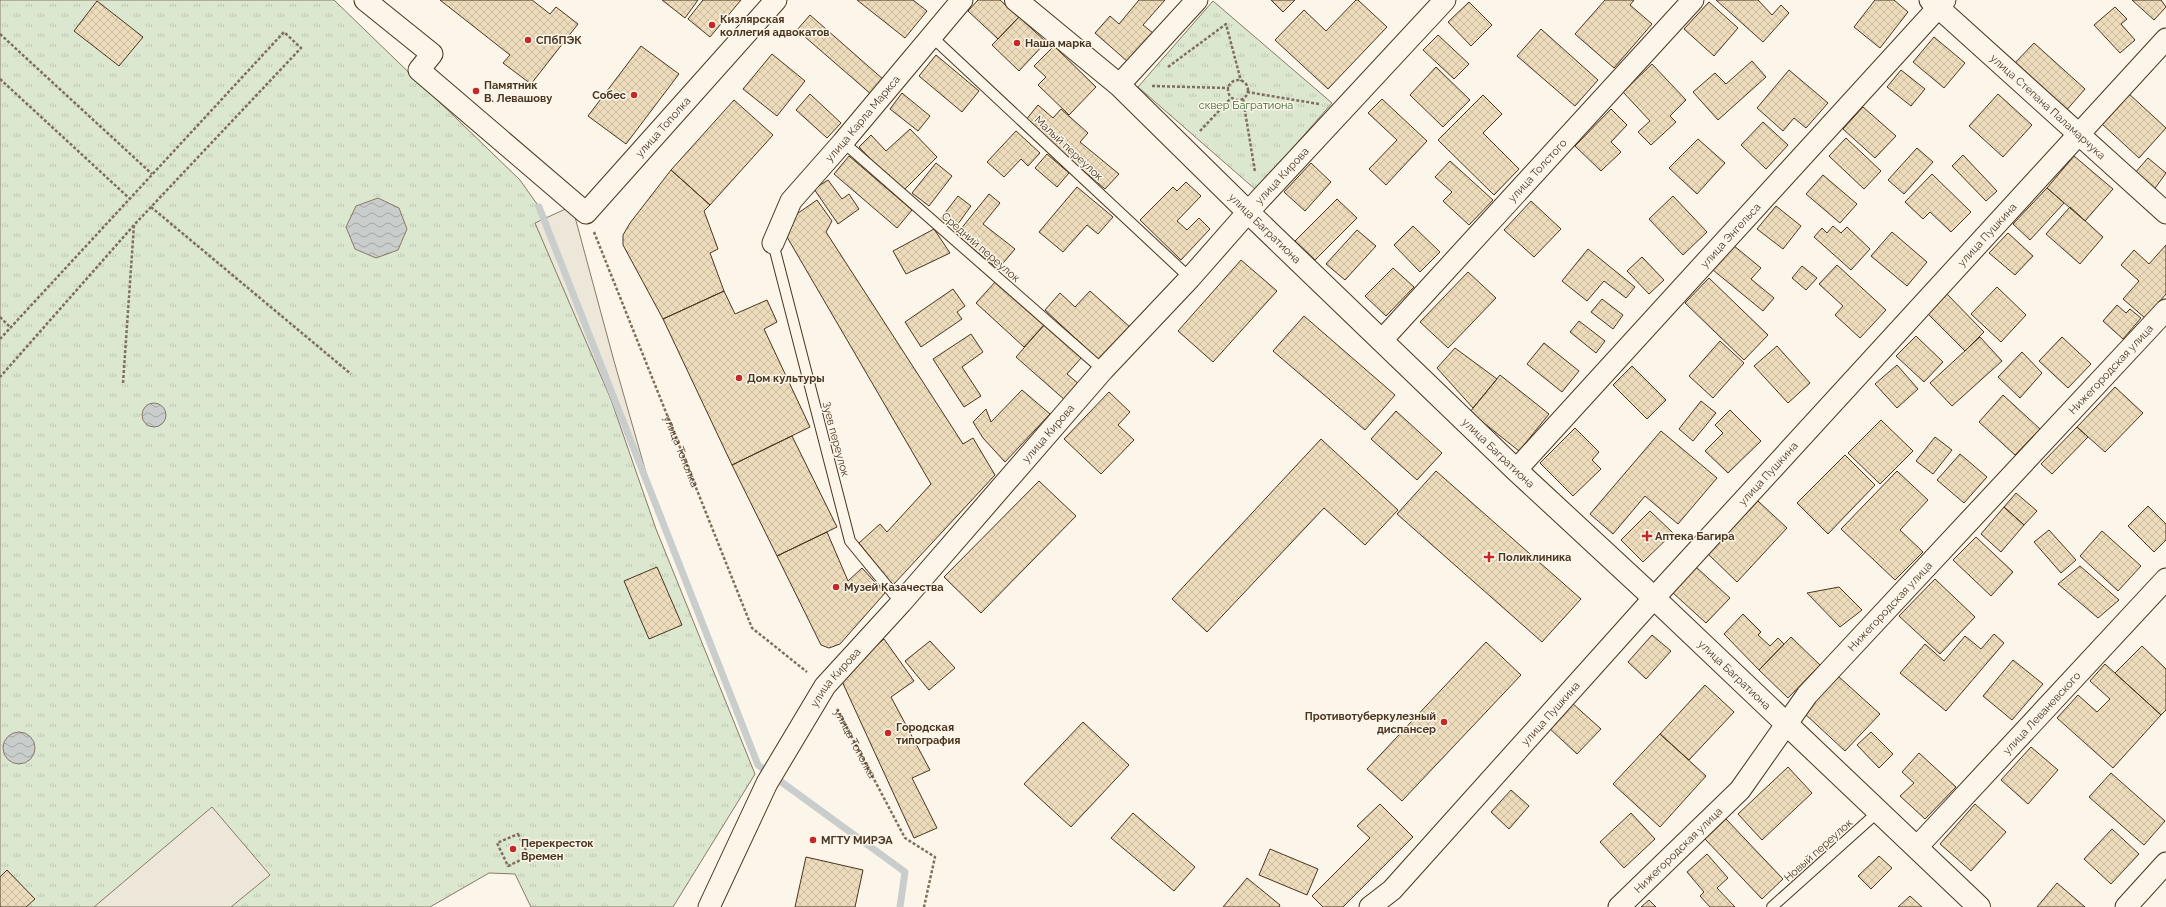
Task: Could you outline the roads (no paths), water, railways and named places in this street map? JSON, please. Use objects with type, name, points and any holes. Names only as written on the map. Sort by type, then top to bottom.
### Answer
[{"type":"main road","name":"улица Багратиона","points":[[1016,0],[1119,85],[1248,212],[1516,470],[1654,598],[1979,907]]},
{"type":"street","name":"улица Тополка","points":[[365,0],[432,54],[419,70],[586,213],[776,0]]},
{"type":"street","name":"улица Карла Маркса","points":[[773,243],[791,201],[843,142],[930,36],[962,0]]},
{"type":"street","points":[[1119,85],[1197,0]]},
{"type":"street","name":"улица Кирова","points":[[709,907],[767,783],[825,686],[901,603],[1103,370],[1190,278],[1248,212],[1445,0]]},
{"type":"street","name":"улица Толстого","points":[[1382,340],[1693,0]]},
{"type":"street","name":"улица Степана Паламарчука","points":[[1938,3],[2079,135],[2166,213]]},
{"type":"street","name":"улица Энгельса","points":[[1516,470],[1938,3]]},
{"type":"street","name":"улица Пушкина","points":[[1370,907],[1392,890],[1654,598],[2166,39]]},
{"type":"street","name":"Нижегородская улица","points":[[1619,907],[1740,790],[1807,695],[2166,310]]},
{"type":"street","name":"улица Леваневского","points":[[1917,847],[2166,580]]},
{"type":"street","points":[[2126,907],[2166,863]]},
{"type":"lane","name":"Малый переулок","points":[[930,36],[1190,278]]},
{"type":"lane","name":"Средний переулок","points":[[843,142],[1103,370]]},
{"type":"lane","name":"Зуев переулок","points":[[773,243],[850,541],[901,603]]},
{"type":"lane","name":"Новый переулок","points":[[1772,907],[1879,811]]},
{"type":"water","points":[[378,198],[399,208],[407,229],[398,250],[376,258],[355,249],[346,227],[356,206]]},
{"type":"water","points":[[154,403],[163,406],[166,415],[163,424],[154,427],[145,424],[142,415],[145,406]]},
{"type":"water","points":[[16,732],[22,732],[32,739],[35,748],[34,754],[28,761],[22,764],[16,764],[6,757],[3,751],[3,745],[10,735]]},
{"type":"waterway","points":[[539,207],[758,765],[905,872],[900,907]]},
{"type":"place","name":"Кизлярская коллегия адвокатов","points":[[712,25]]},
{"type":"place","name":"СПбПЭК","points":[[528,40]]},
{"type":"place","name":"Наша марка","points":[[1017,43]]},
{"type":"place","name":"Памятник В. Левашову","points":[[476,91]]},
{"type":"place","name":"Собес","points":[[634,95]]},
{"type":"place","name":"Дом культуры","points":[[739,378]]},
{"type":"place","name":"Аптека Багира","points":[[1647,536]]},
{"type":"place","name":"Поликлиника","points":[[1489,557]]},
{"type":"place","name":"Музей Казачества","points":[[836,587]]},
{"type":"place","name":"Противотуберкулезный диспансер","points":[[1444,722]]},
{"type":"place","name":"Городская типография","points":[[888,733]]},
{"type":"place","name":"МГТУ МИРЭА","points":[[813,840]]},
{"type":"place","name":"Перекресток Времен","points":[[513,849]]},
{"type":"park label","name":"сквер Багратиона","points":[[1246,105]]}]
